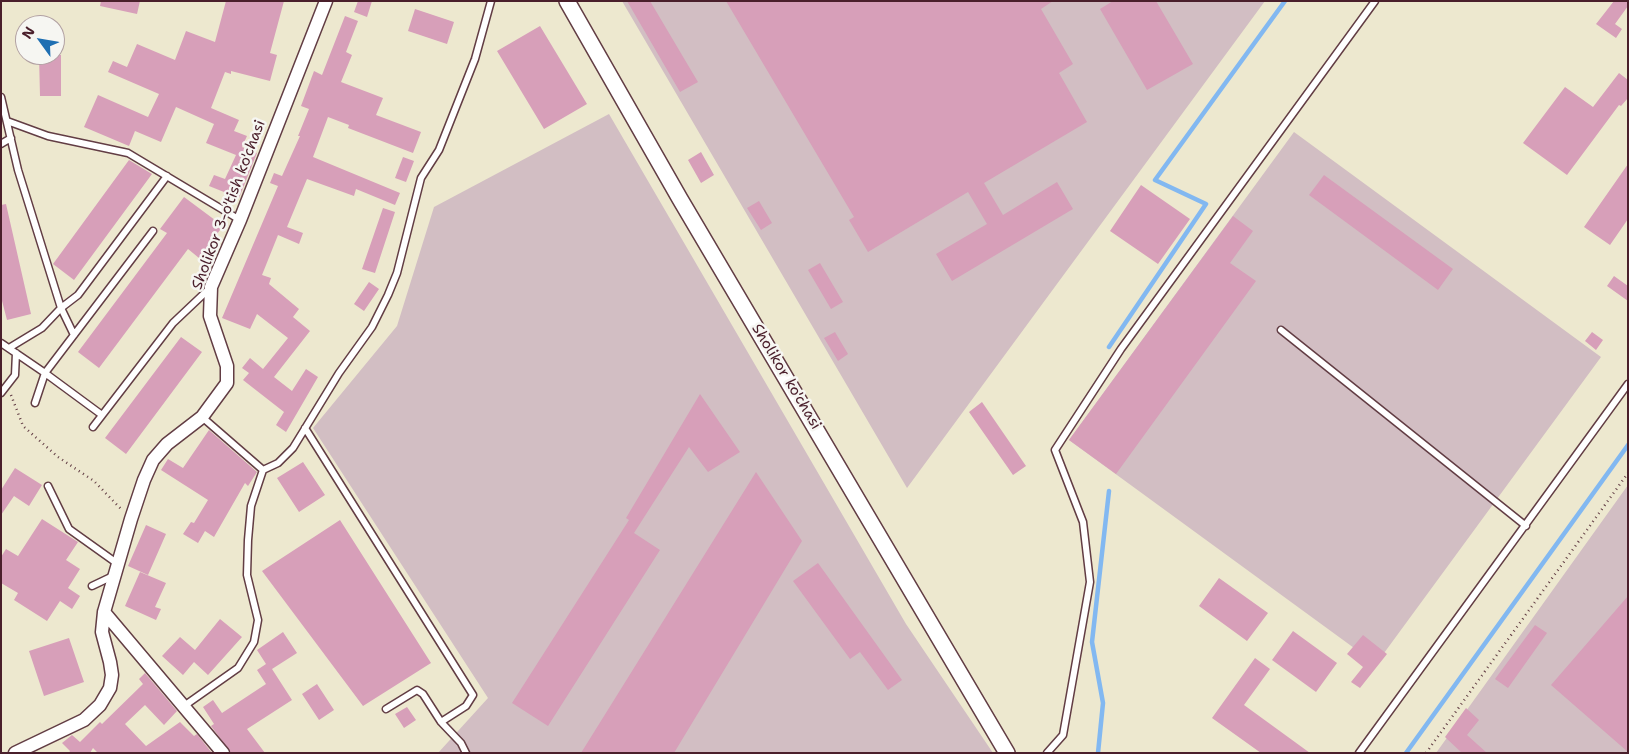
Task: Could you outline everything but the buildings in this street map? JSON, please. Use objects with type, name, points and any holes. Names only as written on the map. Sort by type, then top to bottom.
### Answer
[{"type":"street","name":"Sholikor 3-o'tish ko'chasi","points":[[15,753],[84,720],[106,698],[112,675],[102,632],[104,612],[131,519],[153,460],[167,444],[202,417],[224,391],[228,375],[210,316],[211,287],[240,220],[326,1]]},
{"type":"street","name":"Sholikor ko'chasi","points":[[567,1],[680,199],[1007,753]]},
{"type":"street","points":[[104,612],[223,753]]},
{"type":"lane","points":[[184,706],[238,668],[254,642],[258,620],[248,576],[248,540],[251,506],[263,470],[283,458],[293,448],[339,373],[372,327],[388,295],[396,273],[421,178],[438,150],[475,59],[491,1]]},
{"type":"lane","points":[[1047,753],[1063,735],[1090,582],[1083,522],[1055,450],[1121,349],[1375,1]]},
{"type":"lane","points":[[1,97],[18,170],[61,308],[74,335]]},
{"type":"lane","points":[[7,121],[48,136],[128,153],[240,220]]},
{"type":"lane","points":[[1,144],[11,138]]},
{"type":"lane","points":[[9,348],[42,328],[61,308],[78,295],[167,176]]},
{"type":"lane","points":[[35,403],[46,373],[153,231]]},
{"type":"lane","points":[[93,427],[173,323],[211,287]]},
{"type":"lane","points":[[1281,330],[1526,526]]},
{"type":"lane","points":[[1,343],[46,373],[102,415]]},
{"type":"lane","points":[[1,393],[8,387],[15,376],[16,353]]},
{"type":"lane","points":[[1359,753],[1628,384]]},
{"type":"lane","points":[[202,417],[263,470]]},
{"type":"lane","points":[[305,428],[471,690],[473,695],[470,702],[441,722]]},
{"type":"lane","points":[[48,486],[69,529],[116,570],[92,586]]},
{"type":"lane","points":[[386,709],[416,690],[423,694],[441,722],[461,743],[466,753]]},
{"type":"path","points":[[8,387],[23,426],[58,457],[94,481],[131,519]]},
{"type":"path","points":[[1426,753],[1628,473]]},
{"type":"shaded area","points":[[622,1],[1265,1],[907,488]]},
{"type":"shaded area","points":[[609,114],[906,624],[993,753],[438,753],[488,698],[313,428],[397,326],[434,207]]},
{"type":"shaded area","points":[[1294,132],[1601,357],[1376,664],[1069,440]]},
{"type":"shaded area","points":[[1628,485],[1628,753],[1436,753]]},
{"type":"waterway","points":[[1109,347],[1206,204],[1155,180],[1285,1]]},
{"type":"waterway","points":[[1406,753],[1628,445]]},
{"type":"waterway","points":[[1098,753],[1103,703],[1092,642],[1109,491]]}]
